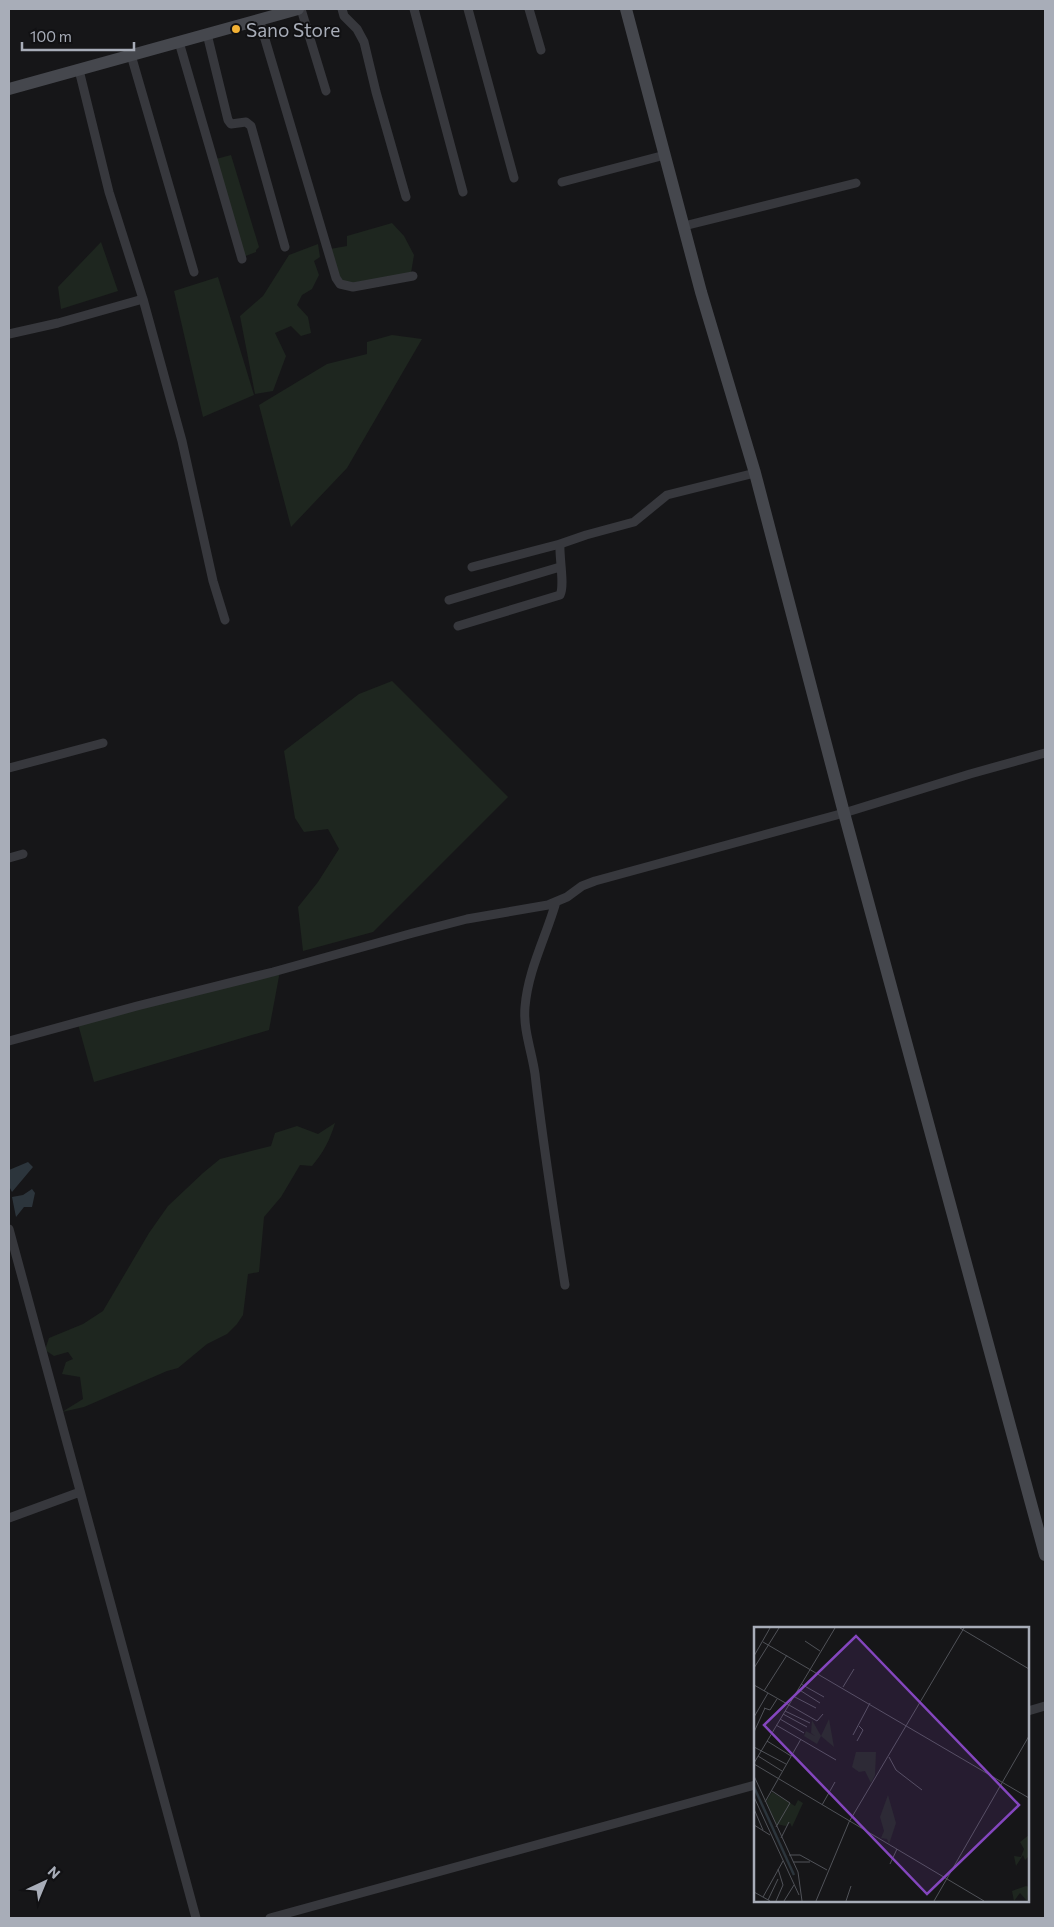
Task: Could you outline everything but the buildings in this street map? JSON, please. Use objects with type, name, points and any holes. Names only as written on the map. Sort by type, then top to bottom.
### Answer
[{"type":"street","points":[[9,89],[208,34],[258,14],[299,9],[326,91]]},
{"type":"street","points":[[342,9],[344,16],[357,29],[364,42],[406,197]]},
{"type":"street","points":[[414,9],[463,192]]},
{"type":"street","points":[[468,9],[514,178]]},
{"type":"street","points":[[528,9],[541,50]]},
{"type":"street","points":[[626,9],[720,360],[754,472],[844,813],[1045,1555]]},
{"type":"street","points":[[258,14],[336,278],[340,284],[353,287],[413,276]]},
{"type":"street","points":[[208,34],[228,120],[231,124],[246,122],[251,126],[285,247]]},
{"type":"street","points":[[179,42],[242,259]]},
{"type":"street","points":[[131,55],[194,272]]},
{"type":"street","points":[[79,70],[109,192],[143,299],[182,441],[213,581],[225,620]]},
{"type":"street","points":[[562,182],[665,155]]},
{"type":"street","points":[[684,226],[856,183]]},
{"type":"street","points":[[9,334],[58,323],[143,299]]},
{"type":"street","points":[[472,567],[634,522],[667,495],[754,472]]},
{"type":"street","points":[[458,626],[560,595],[563,585],[560,567],[560,544]]},
{"type":"street","points":[[449,600],[560,567]]},
{"type":"street","points":[[9,768],[103,743]]},
{"type":"street","points":[[9,1041],[273,972],[413,933],[556,902],[567,897],[582,886],[595,881],[844,813],[1045,753]]},
{"type":"street","points":[[9,858],[23,854]]},
{"type":"street","points":[[556,902],[548,930],[535,960],[526,998],[524,1019],[533,1064],[546,1165],[565,1285]]},
{"type":"street","points":[[9,1229],[196,1918]]},
{"type":"street","points":[[9,1518],[80,1492]]},
{"type":"street","points":[[1029,1711],[1045,1706]]},
{"type":"street","points":[[270,1918],[754,1785]]},
{"type":"shaded area","points":[[231,155],[259,247],[256,252],[243,257],[216,159]]},
{"type":"shaded area","points":[[392,223],[404,236],[414,255],[411,273],[347,284],[337,277],[330,249],[347,246],[347,236]]},
{"type":"shaded area","points":[[101,242],[118,291],[61,309],[58,287]]},
{"type":"shaded area","points":[[318,244],[320,257],[314,261],[319,275],[312,289],[302,295],[297,305],[308,317],[311,333],[301,336],[291,326],[275,333],[286,356],[273,391],[255,394],[240,316],[263,296],[289,255]]},
{"type":"shaded area","points":[[218,277],[254,395],[203,417],[174,291]]},
{"type":"shaded area","points":[[392,335],[422,339],[347,468],[291,527],[259,405],[327,364],[367,354],[367,342]]},
{"type":"shaded area","points":[[392,681],[508,797],[373,932],[303,951],[298,907],[318,882],[339,849],[328,829],[304,832],[295,818],[284,751],[359,694]]},
{"type":"shaded area","points":[[280,971],[269,1030],[94,1082],[78,1024]]},
{"type":"shaded area","points":[[335,1123],[326,1146],[316,1161],[312,1166],[300,1165],[281,1197],[264,1217],[259,1272],[248,1274],[243,1315],[237,1324],[227,1334],[207,1344],[178,1368],[84,1407],[62,1412],[83,1399],[80,1377],[62,1374],[66,1362],[73,1359],[68,1352],[54,1356],[45,1350],[49,1338],[83,1324],[103,1311],[149,1233],[168,1206],[220,1159],[271,1146],[275,1133],[297,1126],[318,1134]]},
{"type":"shaded area","points":[[28,1162],[33,1167],[12,1192],[9,1186],[9,1170]]},
{"type":"shaded area","points":[[32,1189],[35,1193],[32,1207],[24,1207],[16,1217],[12,1197],[23,1195]]},
{"type":"place","name":"Sano Store","points":[[236,29]]}]
